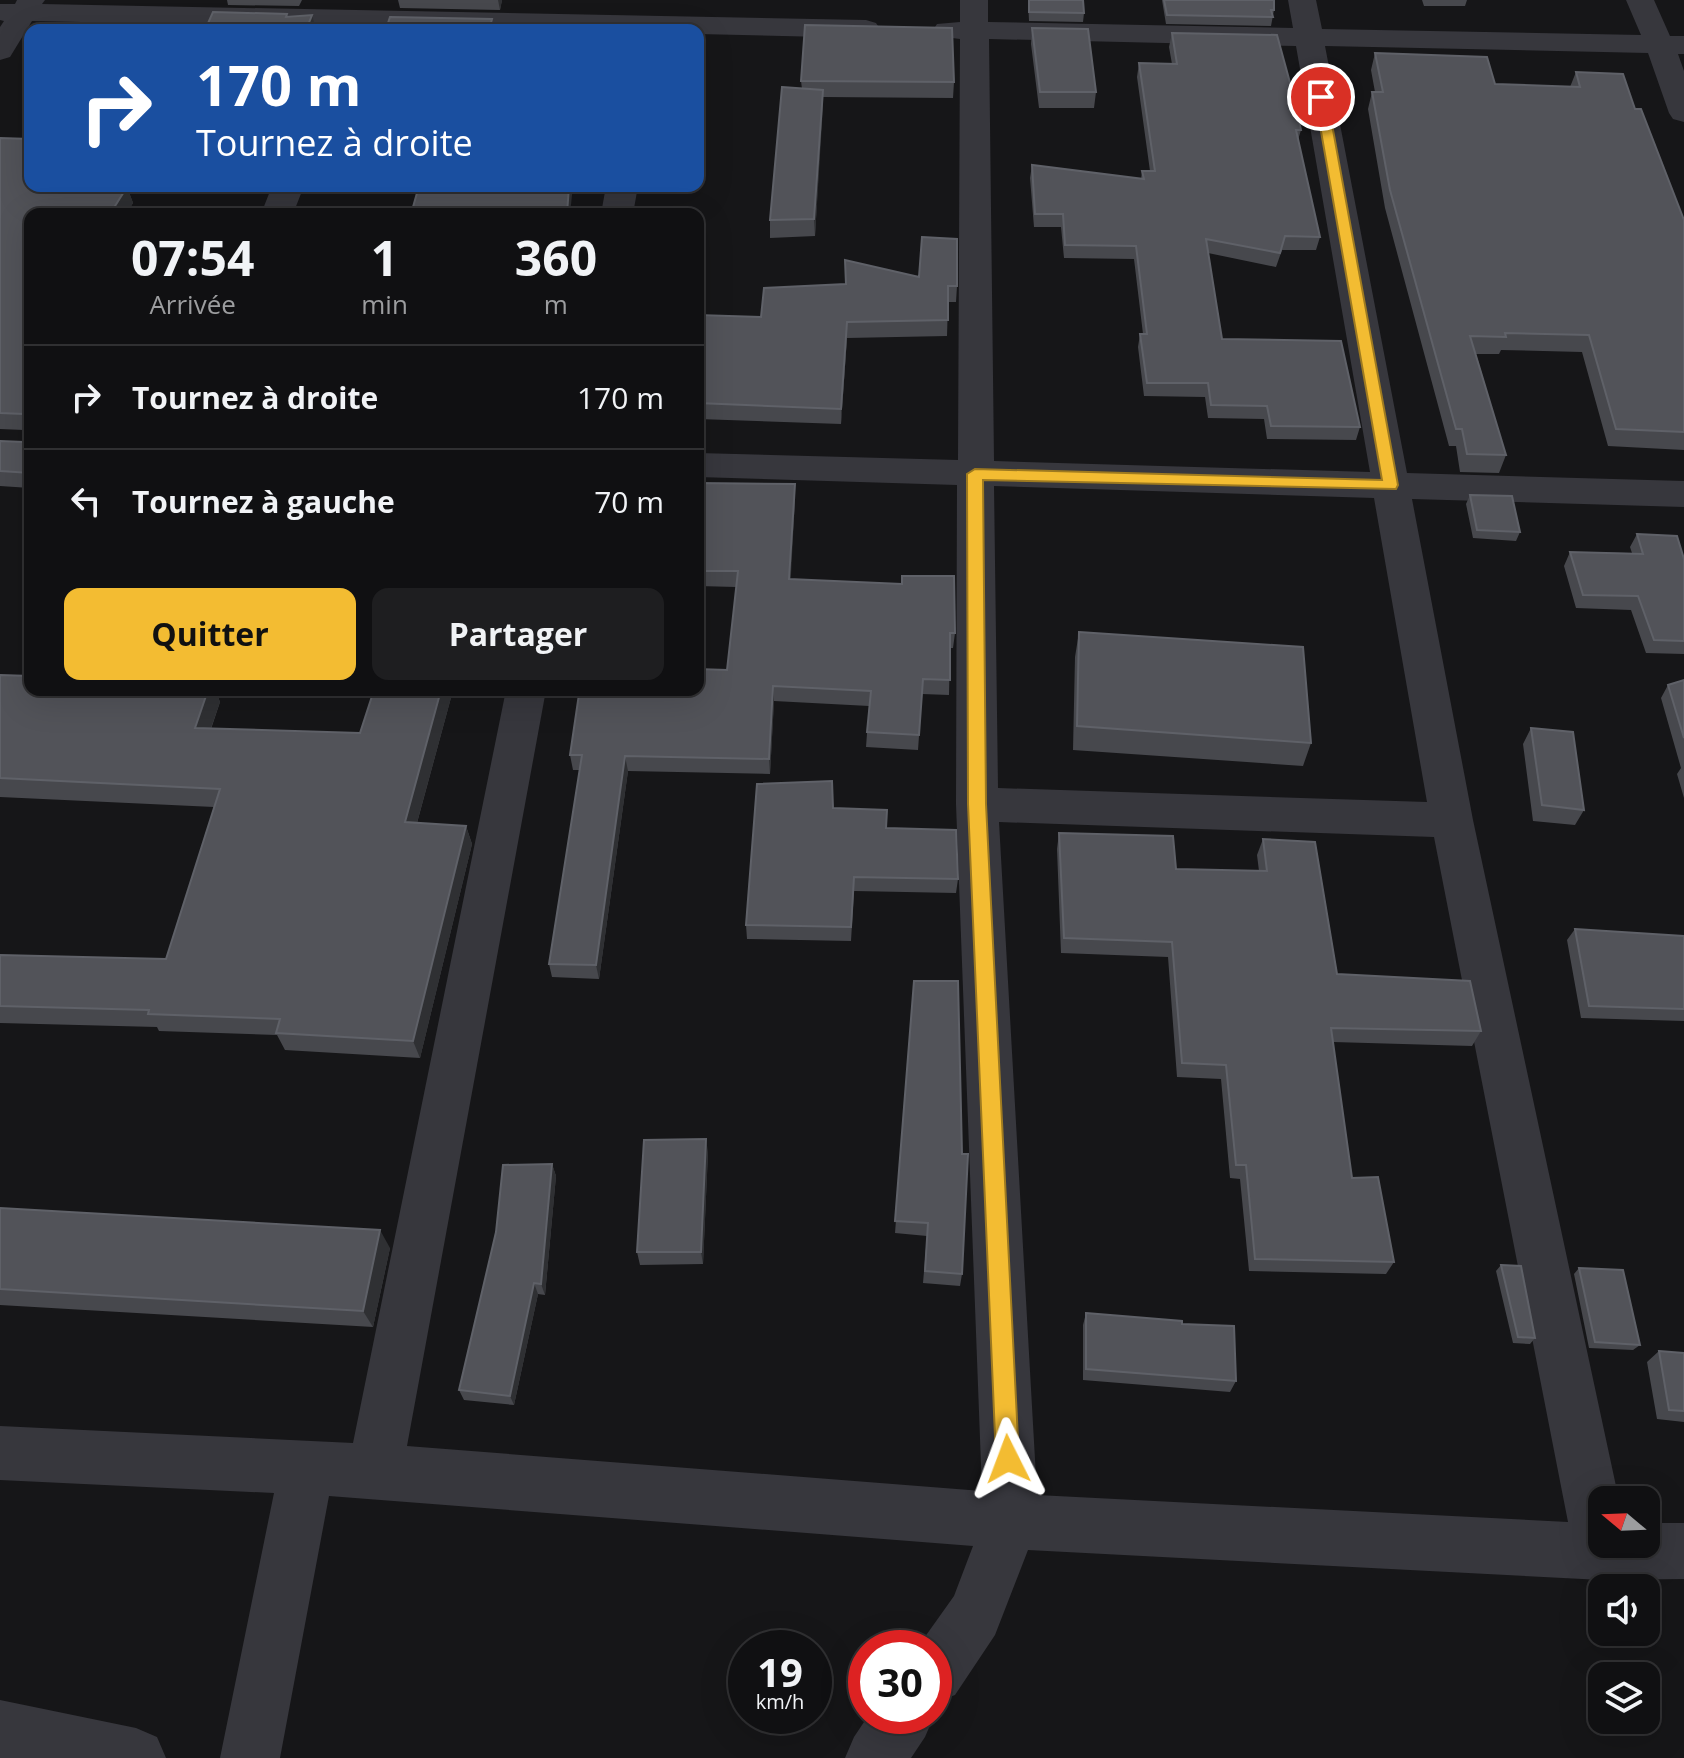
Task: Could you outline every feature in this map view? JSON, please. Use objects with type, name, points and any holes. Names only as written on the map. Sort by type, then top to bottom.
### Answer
[{"type":"street","points":[[1640,0],[1672,45],[1684,113]]},
{"type":"street","points":[[0,51],[19,8],[357,16],[654,18],[905,30],[974,15],[1306,19],[1672,45]]},
{"type":"street","points":[[952,1648],[975,1615],[1011,1521],[977,804],[974,15]]},
{"type":"street","points":[[1306,19],[1452,820],[1588,1486]]},
{"type":"street","points":[[704,465],[1684,494]]},
{"type":"street","points":[[375,1471],[525,696]]},
{"type":"street","points":[[977,804],[1452,820]]},
{"type":"street","points":[[0,1453],[375,1471],[1011,1521],[1588,1551]]},
{"type":"street","points":[[250,1758],[307,1467]]},
{"type":"street","points":[[1660,1551],[1684,1551]]},
{"type":"street","points":[[0,1730],[136,1758]]},
{"type":"street","points":[[875,1758],[892,1734]]},
{"type":"building","points":[[1029,0],[1083,0],[1084,13],[1029,12]]},
{"type":"building","points":[[1164,0],[1274,0],[1274,10],[1271,10],[1273,17],[1167,15]]},
{"type":"building","points":[[213,12],[287,14],[286,17],[312,15],[308,24],[208,24]]},
{"type":"building","points":[[390,17],[492,19],[491,24],[388,24]]},
{"type":"building","points":[[572,23],[625,23],[625,24]]},
{"type":"building","points":[[805,25],[952,28],[954,82],[801,81]]},
{"type":"building","points":[[1032,28],[1088,29],[1096,92],[1040,92]]},
{"type":"building","points":[[1172,33],[1277,35],[1295,101],[1301,130],[1296,130],[1320,237],[1285,236],[1280,253],[1206,239],[1222,339],[1341,341],[1360,427],[1271,426],[1267,406],[1211,405],[1208,383],[1147,383],[1140,334],[1147,334],[1136,246],[1065,245],[1063,214],[1035,214],[1032,165],[1144,179],[1142,171],[1155,171],[1139,63],[1177,64]]},
{"type":"building","points":[[1375,53],[1487,57],[1495,84],[1580,87],[1576,72],[1623,74],[1635,109],[1641,109],[1684,220],[1684,432],[1616,429],[1589,335],[1505,333],[1506,337],[1470,336],[1506,455],[1467,454],[1462,429],[1456,429],[1390,190],[1372,92],[1383,92]]},
{"type":"building","points":[[782,87],[823,90],[814,219],[770,220]]},
{"type":"building","points":[[0,138],[24,139],[24,192],[124,192],[114,208],[24,208],[24,414],[0,413]]},
{"type":"building","points":[[417,192],[569,192],[567,208],[413,208]]},
{"type":"building","points":[[922,237],[957,239],[957,286],[948,286],[948,320],[847,322],[841,409],[704,403],[704,315],[761,317],[764,288],[846,284],[845,260],[919,277]]},
{"type":"building","points":[[0,441],[24,442],[24,473],[0,471]]},
{"type":"building","points":[[704,483],[795,484],[789,579],[902,584],[902,576],[954,576],[955,633],[950,633],[950,680],[923,679],[919,735],[867,732],[871,691],[773,686],[769,759],[625,756],[596,965],[549,964],[582,755],[570,755],[579,696],[704,696],[704,669],[727,670],[738,571],[704,571]]},
{"type":"building","points":[[1470,495],[1512,496],[1520,532],[1477,530]]},
{"type":"building","points":[[1637,534],[1677,536],[1684,559],[1684,641],[1654,640],[1638,596],[1583,595],[1570,552],[1643,554]]},
{"type":"building","points":[[1079,632],[1303,647],[1311,743],[1077,726]]},
{"type":"building","points":[[0,675],[24,676],[24,696],[206,696],[195,728],[360,733],[372,696],[439,696],[405,822],[466,826],[413,1041],[276,1033],[280,1019],[148,1014],[149,1010],[0,1006],[0,955],[166,959],[220,789],[0,778]]},
{"type":"building","points":[[1684,680],[1684,738],[1668,685]]},
{"type":"building","points":[[1531,728],[1573,732],[1584,810],[1542,805]]},
{"type":"building","points":[[832,781],[833,808],[887,810],[886,828],[956,830],[958,879],[854,877],[851,927],[746,925],[757,784]]},
{"type":"building","points":[[1059,833],[1173,836],[1176,869],[1267,871],[1263,839],[1315,842],[1337,974],[1470,981],[1481,1031],[1331,1028],[1352,1178],[1378,1177],[1394,1262],[1255,1259],[1246,1165],[1236,1165],[1226,1065],[1182,1063],[1172,942],[1064,938]]},
{"type":"building","points":[[1575,929],[1684,936],[1684,1009],[1589,1006]]},
{"type":"building","points":[[914,981],[958,981],[962,1154],[968,1154],[962,1274],[925,1271],[928,1223],[895,1221]]},
{"type":"building","points":[[706,1139],[701,1252],[637,1252],[644,1140]]},
{"type":"building","points":[[552,1164],[541,1284],[534,1283],[510,1396],[459,1390],[496,1232],[503,1165]]},
{"type":"building","points":[[0,1208],[380,1230],[363,1311],[0,1289]]},
{"type":"building","points":[[1501,1265],[1521,1266],[1535,1338],[1518,1337]]},
{"type":"building","points":[[1579,1268],[1623,1270],[1640,1345],[1595,1342]]},
{"type":"building","points":[[1086,1313],[1182,1321],[1182,1324],[1234,1326],[1236,1381],[1086,1369]]},
{"type":"building","points":[[1659,1351],[1684,1353],[1684,1411],[1669,1410]]},
{"type":"route","points":[[1008,1459],[977,804],[975,474],[1391,485],[1321,97]]}]
